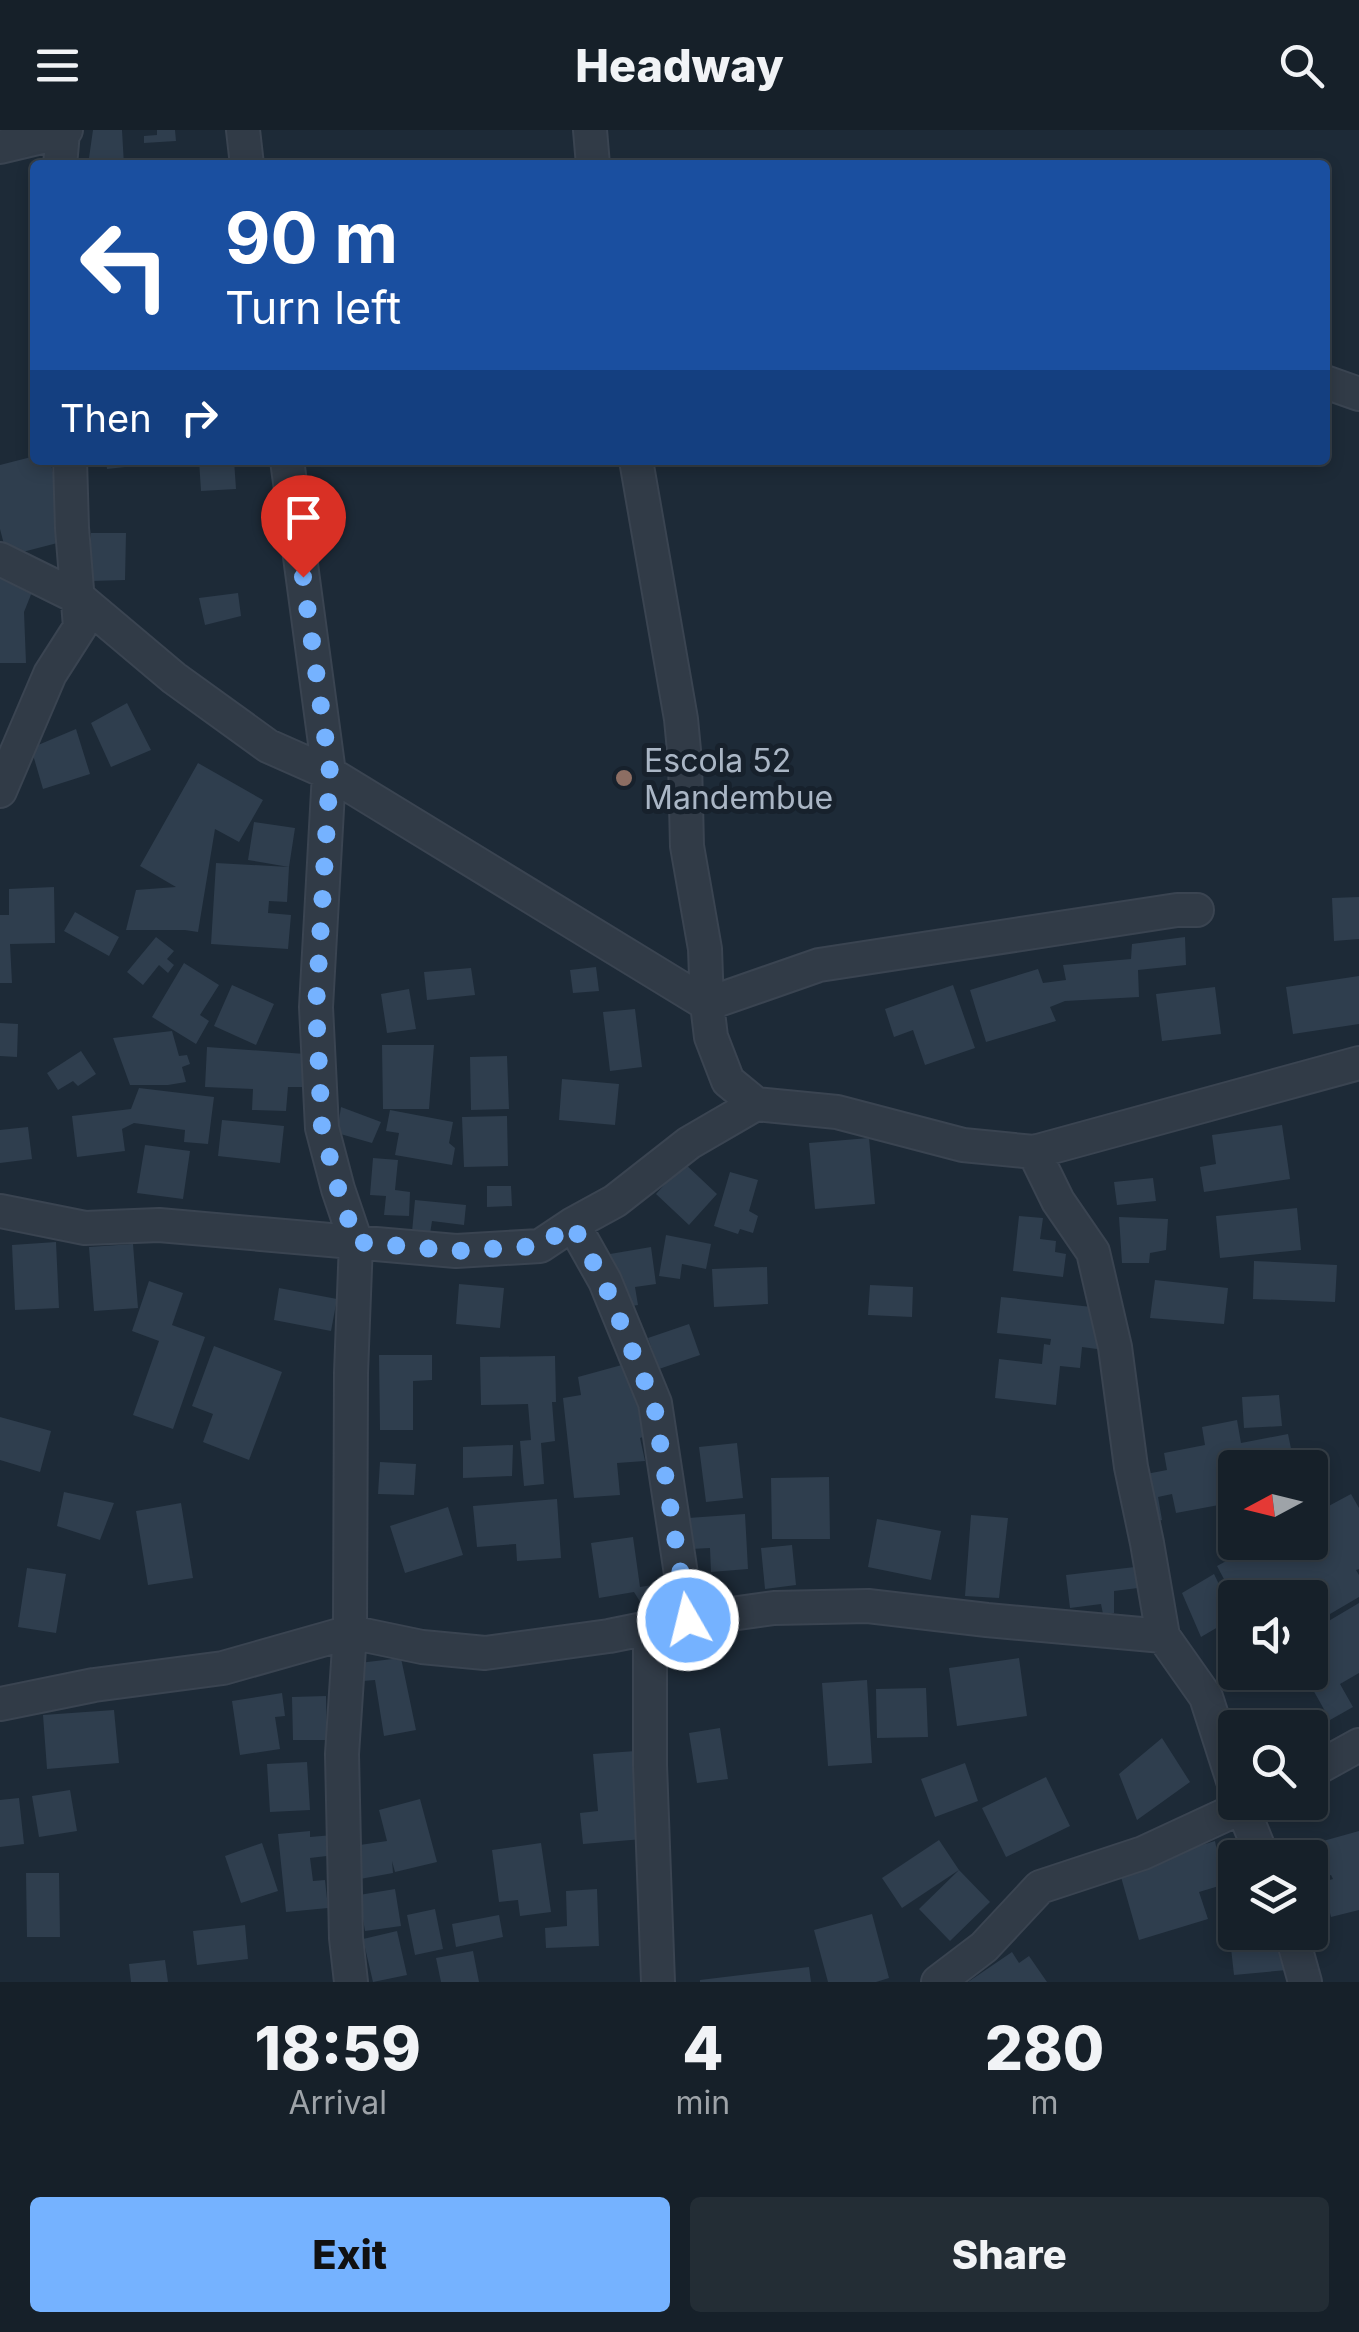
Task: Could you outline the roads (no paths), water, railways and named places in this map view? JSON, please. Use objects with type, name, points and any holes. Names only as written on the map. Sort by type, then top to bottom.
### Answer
[{"type":"street","points":[[242,130],[246,160]]},
{"type":"street","points":[[590,130],[593,160]]},
{"type":"street","points":[[0,147],[63,142]]},
{"type":"street","points":[[1330,384],[1359,394]]},
{"type":"street","points":[[0,791],[50,674],[80,627],[70,465]]},
{"type":"street","points":[[288,465],[330,772],[316,1007],[322,1128],[356,1242],[350,1632],[342,1754],[346,1938],[351,1982]]},
{"type":"street","points":[[637,465],[681,719],[686,761],[686,846],[705,950],[711,1037],[728,1082],[756,1104],[837,1112],[962,1145],[1034,1152],[1359,1063]]},
{"type":"street","points":[[0,559],[79,598],[174,678],[268,746],[330,772],[707,1004]]},
{"type":"street","points":[[707,1004],[819,965],[1177,910],[1198,910]]},
{"type":"street","points":[[0,1211],[85,1228],[159,1225],[456,1251],[540,1246],[615,1201],[690,1143],[756,1104]]},
{"type":"street","points":[[1034,1152],[1058,1200],[1093,1252],[1115,1347],[1130,1466],[1163,1636],[1206,1697],[1218,1730]]},
{"type":"street","points":[[572,1224],[604,1282],[654,1404],[688,1620]]},
{"type":"street","points":[[0,1704],[222,1668],[350,1632],[422,1647],[485,1653],[774,1608],[868,1606],[1163,1636]]},
{"type":"street","points":[[650,1629],[650,1765],[658,1982]]},
{"type":"street","points":[[1328,1762],[1359,1746]]},
{"type":"street","points":[[938,1982],[984,1947],[1040,1888],[1143,1853],[1218,1813]]},
{"type":"street","points":[[1296,1950],[1305,1982]]},
{"type":"place","name":"Escola 52 Mandembue","points":[[624,778]]}]
